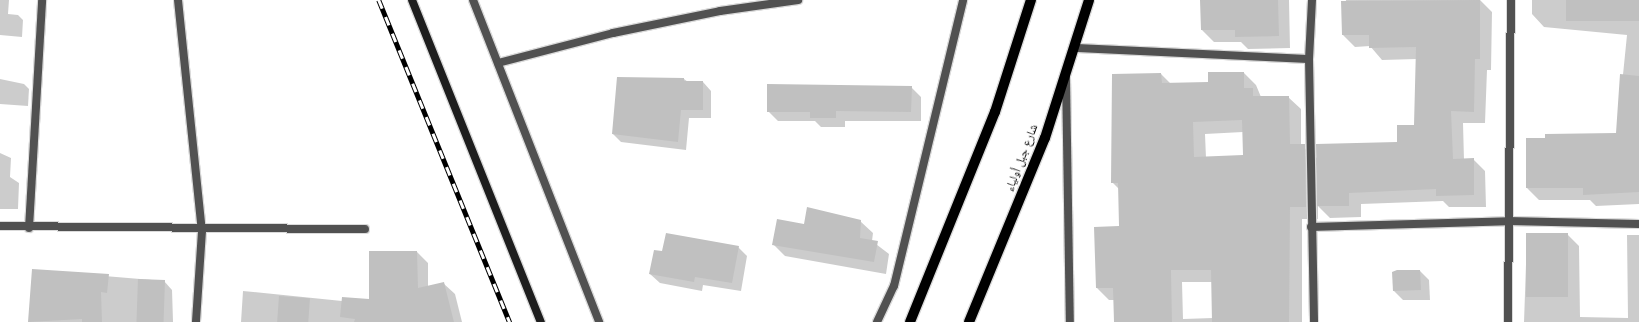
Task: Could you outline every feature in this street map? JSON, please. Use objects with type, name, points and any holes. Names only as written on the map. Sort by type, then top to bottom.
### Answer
[{"type":"main road","points":[[910,322],[995,112],[1031,0]]},
{"type":"main road","name":"شارع جبل أولياء","points":[[969,322],[1045,138],[1066,63],[1076,48],[1090,0]]},
{"type":"street","points":[[29,228],[42,0]]},
{"type":"street","points":[[178,0],[202,231],[196,322]]},
{"type":"street","points":[[412,0],[541,322]]},
{"type":"street","points":[[473,0],[599,322]]},
{"type":"street","points":[[498,63],[613,33],[746,4],[798,0]]},
{"type":"street","points":[[877,322],[894,286],[963,0]]},
{"type":"street","points":[[1312,0],[1309,59],[1314,322]]},
{"type":"street","points":[[1508,322],[1511,0]]},
{"type":"street","points":[[1076,48],[1309,59]]},
{"type":"street","points":[[1066,63],[1070,322]]},
{"type":"street","points":[[1311,227],[1508,221],[1639,224]]},
{"type":"street","points":[[0,226],[29,228],[202,231],[365,229]]},
{"type":"building","points":[[1200,0],[1278,0],[1279,36],[1235,37],[1235,30],[1201,30]]},
{"type":"building","points":[[1480,0],[1480,59],[1475,59],[1474,112],[1451,111],[1453,159],[1474,158],[1474,195],[1436,196],[1436,189],[1349,193],[1349,206],[1317,206],[1316,144],[1397,142],[1397,125],[1414,125],[1416,47],[1369,48],[1369,35],[1342,35],[1341,1]]},
{"type":"building","points":[[1566,0],[1639,0],[1639,21],[1566,21]]},
{"type":"building","points":[[1208,72],[1244,72],[1244,88],[1253,88],[1253,96],[1289,96],[1290,144],[1305,144],[1306,207],[1290,207],[1289,322],[1212,322],[1211,270],[1171,270],[1172,322],[1114,322],[1113,288],[1096,288],[1094,227],[1119,226],[1118,183],[1111,183],[1112,74],[1161,73],[1162,83],[1208,82]],"holes":[[[1242,120],[1243,155],[1194,157],[1193,122]]]},
{"type":"building","points":[[1620,74],[1639,76],[1639,192],[1583,195],[1583,188],[1526,188],[1526,138],[1545,138],[1545,134],[1616,133]]},
{"type":"building","points":[[617,77],[684,78],[684,81],[703,81],[703,110],[681,110],[678,142],[612,134]]},
{"type":"building","points":[[767,84],[912,86],[911,112],[836,111],[836,118],[810,118],[810,112],[767,112]]},
{"type":"building","points":[[807,207],[861,220],[860,238],[878,241],[874,262],[772,245],[777,219],[804,224]]},
{"type":"building","points":[[666,233],[739,246],[732,283],[695,277],[694,282],[649,274],[654,250],[662,251]]},
{"type":"building","points":[[1526,233],[1568,233],[1568,297],[1526,297]]},
{"type":"building","points":[[369,251],[417,251],[418,288],[444,282],[454,322],[354,322],[355,319],[340,317],[342,297],[369,299]]},
{"type":"building","points":[[32,269],[109,274],[107,293],[101,292],[102,322],[82,322],[82,319],[28,322]]},
{"type":"building","points":[[1397,270],[1420,270],[1421,290],[1393,291],[1392,272]]},
{"type":"building","points":[[138,279],[165,280],[164,322],[136,322]]},
{"type":"building","points":[[279,296],[310,298],[308,322],[277,322]]},
{"type":"railway","points":[[379,0],[510,322]]}]
